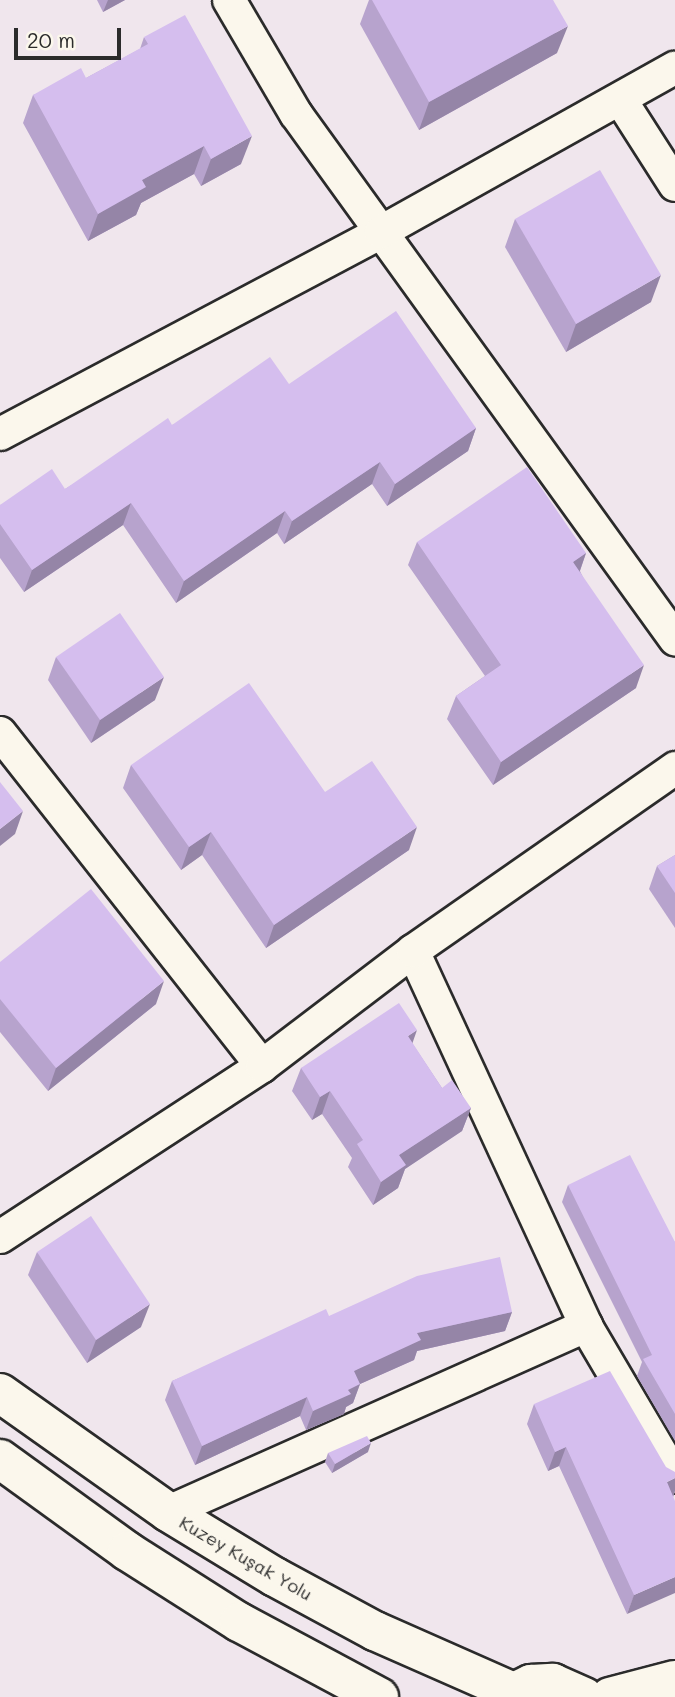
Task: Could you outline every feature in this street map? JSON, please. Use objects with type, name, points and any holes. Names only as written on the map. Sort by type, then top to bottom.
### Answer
[{"type":"main road","name":"Kuzey Kuşak Yolu","points":[[0,1393],[168,1512],[375,1631],[508,1694]]},
{"type":"main road","points":[[0,1459],[127,1551],[310,1661],[379,1697]]},
{"type":"main road","points":[[310,1661],[328,1697]]},
{"type":"main road","points":[[610,1697],[675,1680]]},
{"type":"main road","points":[[508,1694],[553,1683],[584,1697]]},
{"type":"street","points":[[229,0],[296,114],[675,639]]},
{"type":"street","points":[[0,434],[381,232],[675,68]]},
{"type":"street","points":[[620,99],[675,185]]},
{"type":"street","points":[[0,733],[262,1066]]},
{"type":"street","points":[[0,1237],[262,1066],[413,951],[675,768]]},
{"type":"street","points":[[413,951],[586,1326],[675,1477]]},
{"type":"street","points":[[168,1512],[586,1326]]},
{"type":"building","points":[[372,0],[553,0],[568,26],[429,102]]},
{"type":"building","points":[[185,15],[252,136],[211,159],[204,146],[142,180],[146,187],[98,214],[33,95],[81,68],[86,78],[148,44],[144,37]]},
{"type":"building","points":[[600,170],[661,275],[576,324],[515,219]]},
{"type":"building","points":[[396,311],[476,428],[395,484],[380,462],[292,521],[285,511],[184,581],[131,503],[32,570],[0,524],[0,505],[52,469],[65,489],[168,418],[172,425],[270,357],[289,384]]},
{"type":"building","points":[[527,467],[586,553],[573,562],[644,665],[501,762],[456,696],[501,665],[417,542]]},
{"type":"building","points":[[120,613],[164,677],[100,720],[56,657]]},
{"type":"building","points":[[249,683],[325,792],[372,761],[417,827],[274,925],[211,832],[189,847],[131,765]]},
{"type":"building","points":[[0,782],[23,811],[0,829]]},
{"type":"building","points":[[675,855],[675,893],[657,866]]},
{"type":"building","points":[[91,889],[164,981],[56,1068],[0,999],[0,962]]},
{"type":"building","points":[[399,1003],[417,1030],[408,1036],[442,1088],[452,1080],[471,1108],[399,1155],[406,1165],[381,1182],[357,1144],[363,1140],[330,1091],[320,1097],[301,1068]]},
{"type":"building","points":[[630,1155],[675,1242],[675,1414],[643,1359],[652,1355],[568,1185]]},
{"type":"building","points":[[91,1216],[150,1304],[96,1340],[37,1252]]},
{"type":"building","points":[[500,1257],[512,1312],[417,1333],[421,1340],[354,1371],[360,1384],[348,1390],[351,1394],[313,1411],[307,1397],[202,1446],[172,1381],[326,1309],[329,1316],[417,1276]]},
{"type":"building","points":[[610,1371],[666,1467],[675,1472],[675,1478],[667,1482],[675,1501],[675,1577],[634,1595],[566,1447],[555,1452],[534,1404]]},
{"type":"building","points":[[367,1436],[371,1443],[335,1464],[328,1453]]}]
